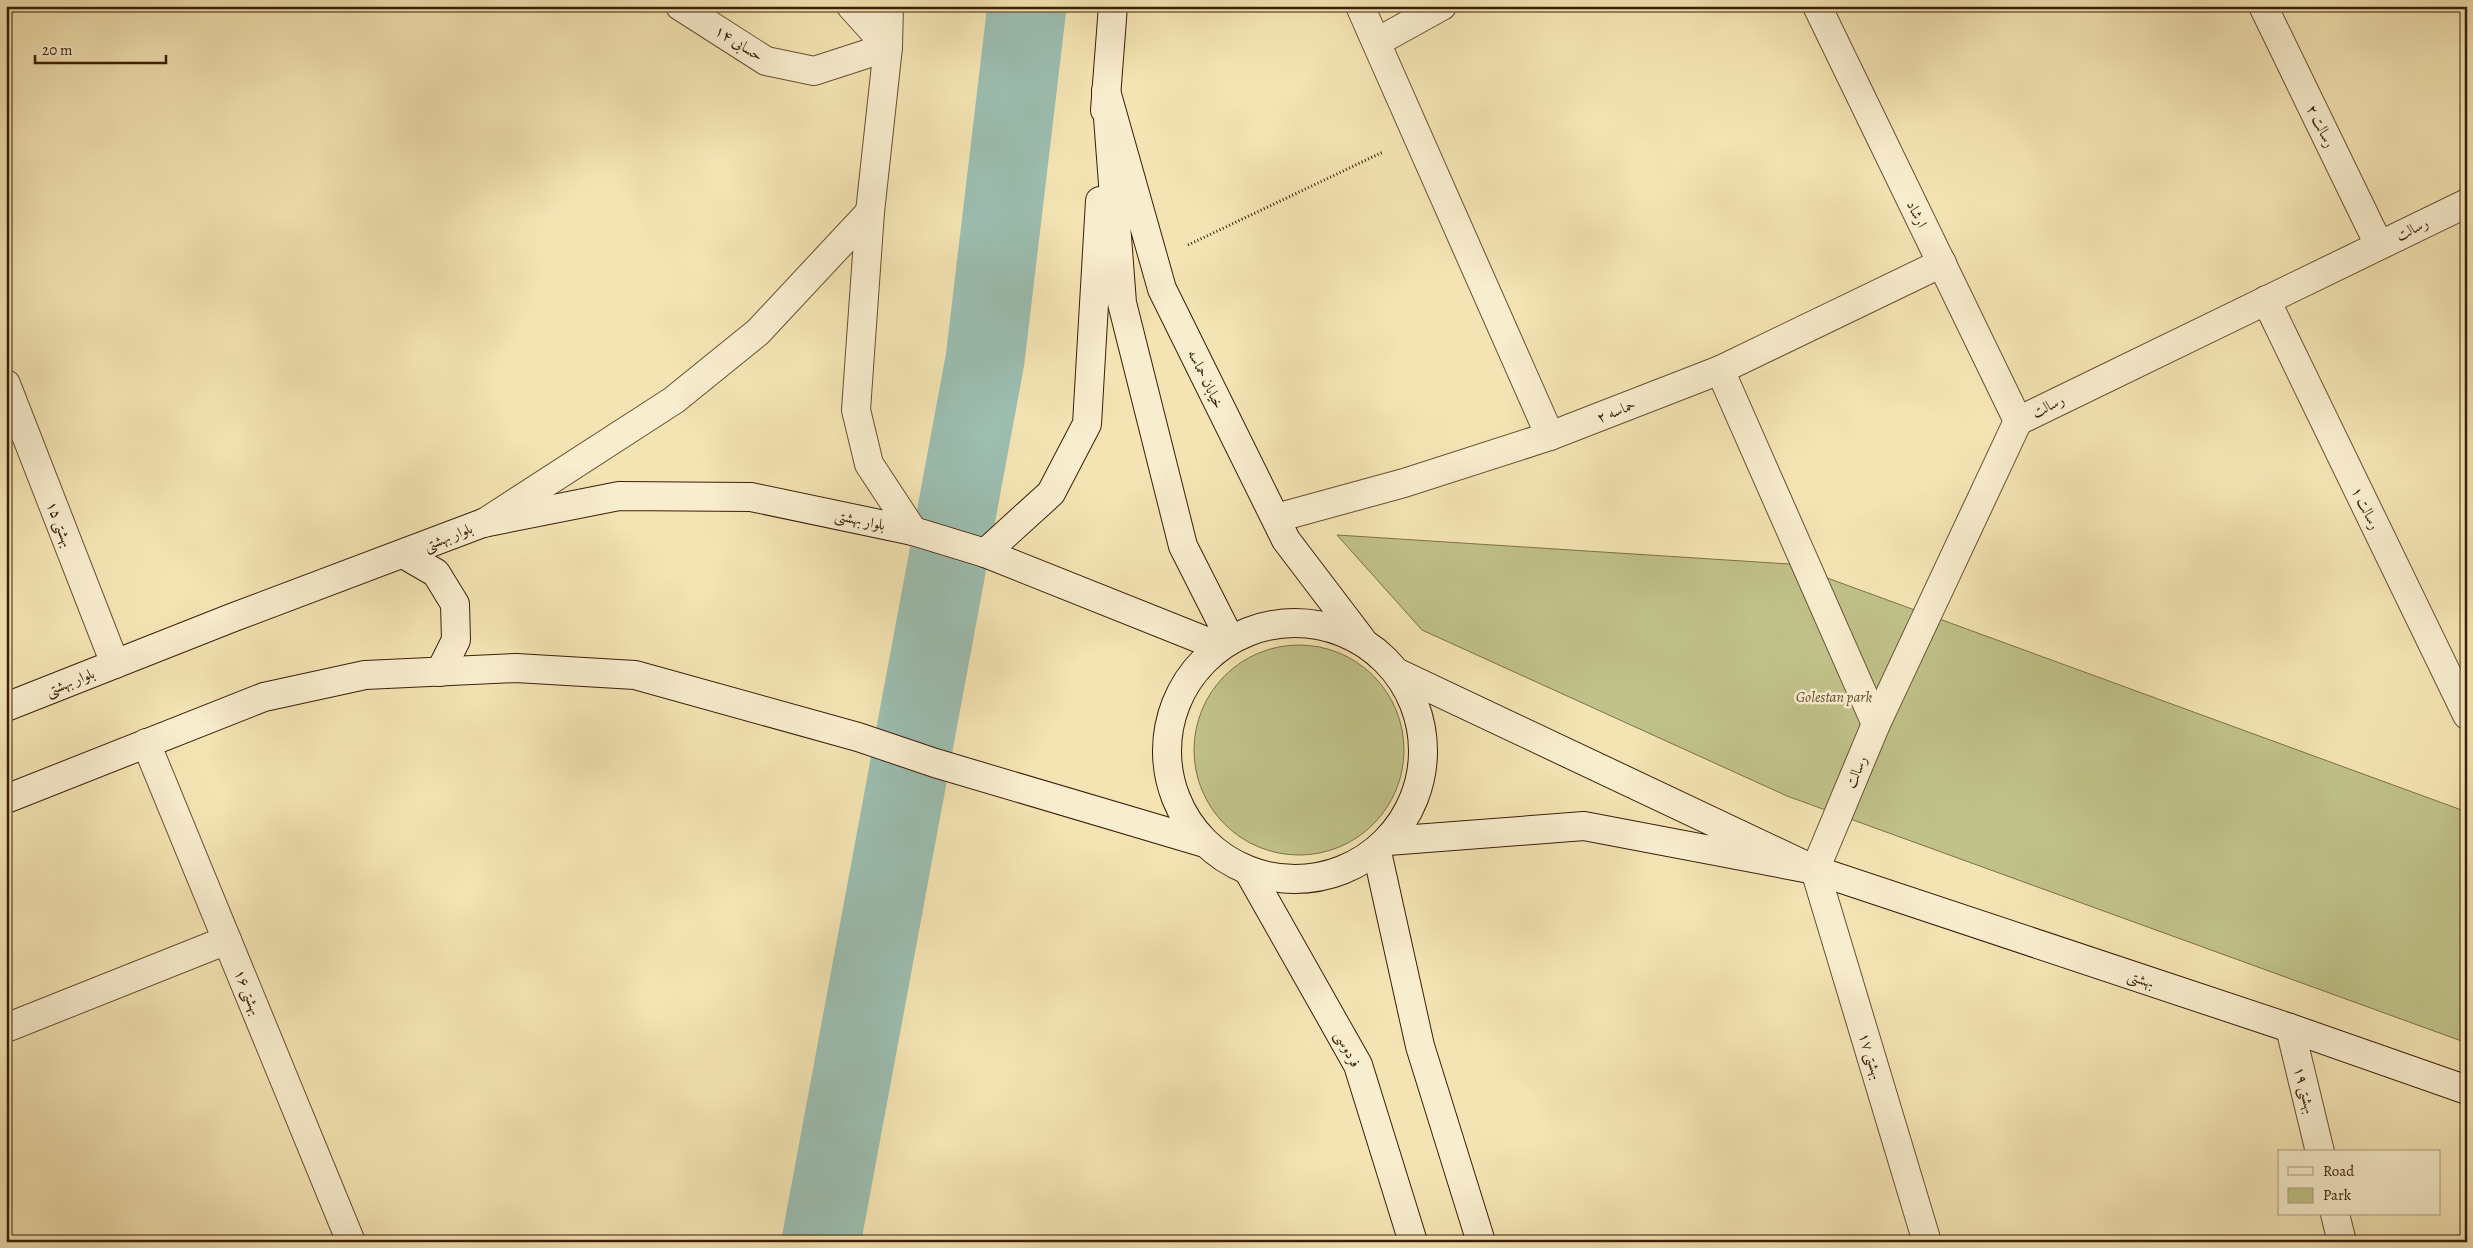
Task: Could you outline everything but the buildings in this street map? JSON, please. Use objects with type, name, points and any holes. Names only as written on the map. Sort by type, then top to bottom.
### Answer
[{"type":"main road","name":"حسابی ۱۴","points":[[680,6],[766,61],[814,71],[888,47]]},
{"type":"main road","points":[[851,6],[888,47]]},
{"type":"main road","points":[[889,6],[888,47],[870,212],[856,410],[869,464],[913,531]]},
{"type":"main road","name":"خیابان حماسه","points":[[1113,6],[1106,91],[1122,303],[1183,546],[1224,643]]},
{"type":"main road","points":[[1360,6],[1550,436]]},
{"type":"main road","points":[[1377,42],[1442,6]]},
{"type":"main road","name":"ارشاد","points":[[1817,6],[2018,421]]},
{"type":"main road","name":"رسالت ۲","points":[[2263,6],[2379,245]]},
{"type":"main road","points":[[985,553],[1051,494],[1087,424],[1106,91]]},
{"type":"main road","name":"خیابان حماسه","points":[[1106,91],[1162,289],[1286,540],[1362,640]]},
{"type":"main road","name":"رسالت","points":[[1815,870],[1876,724],[2018,421],[2467,202]]},
{"type":"main road","points":[[483,524],[674,400],[758,332],[870,212]]},
{"type":"main road","name":"حماسه ۲","points":[[1276,518],[1404,483],[1550,436],[1720,370],[1942,263]]},
{"type":"main road","name":"رسالت ۱","points":[[2266,300],[2467,715]]},
{"type":"main road","points":[[1720,370],[1876,724]]},
{"type":"main road","name":"بهشتی ۱۵","points":[[6,384],[114,664]]},
{"type":"main road","name":"بلوار بهشتی","points":[[6,707],[483,524],[619,496],[751,497],[913,531],[985,553],[1224,643]]},
{"type":"main road","points":[[405,555],[436,573],[455,604],[456,640],[440,672]]},
{"type":"main road","points":[[1398,673],[1419,714],[1424,760],[1413,804],[1382,847],[1338,874],[1293,880],[1249,872],[1225,860],[1205,843],[1179,807],[1167,763],[1170,719],[1188,679],[1224,643],[1273,623],[1319,623],[1362,640],[1398,673],[1815,870]]},
{"type":"main road","points":[[6,799],[264,697],[365,675],[516,668],[635,675],[858,737],[934,763],[1205,843]]},
{"type":"main road","name":"بهشتی ۱۶","points":[[146,743],[351,1242]]},
{"type":"main road","points":[[1382,847],[1584,826],[1815,870]]},
{"type":"main road","points":[[1382,847],[1420,1046],[1481,1242]]},
{"type":"main road","name":"بهشتی","points":[[1815,870],[2290,1028],[2467,1090]]},
{"type":"main road","name":"بهشتی ۱۷","points":[[1815,870],[1927,1242]]},
{"type":"main road","name":"فردوسی","points":[[1249,872],[1358,1065],[1413,1242]]},
{"type":"main road","points":[[6,1028],[227,940]]},
{"type":"main road","name":"بهشتی ۱۹","points":[[2290,1028],[2320,1150]]},
{"type":"main road","points":[[2336,1216],[2342,1242]]},
{"type":"path","points":[[1154,262],[1418,135]]},
{"type":"green space","name":"Golestan park","points":[[1337,535],[1789,564],[2467,812],[2467,1043],[1787,796],[1422,630]]},
{"type":"green space","points":[[1289,645],[1309,645],[1330,649],[1349,657],[1366,669],[1380,683],[1392,700],[1400,719],[1404,750],[1400,781],[1392,800],[1380,817],[1366,831],[1349,843],[1330,851],[1309,855],[1289,855],[1268,851],[1249,843],[1232,831],[1218,817],[1206,800],[1198,781],[1194,760],[1194,740],[1198,719],[1206,700],[1218,683],[1232,669],[1249,657],[1268,649]]},
{"type":"waterway","points":[[821,1242],[985,360],[1027,6]]}]
